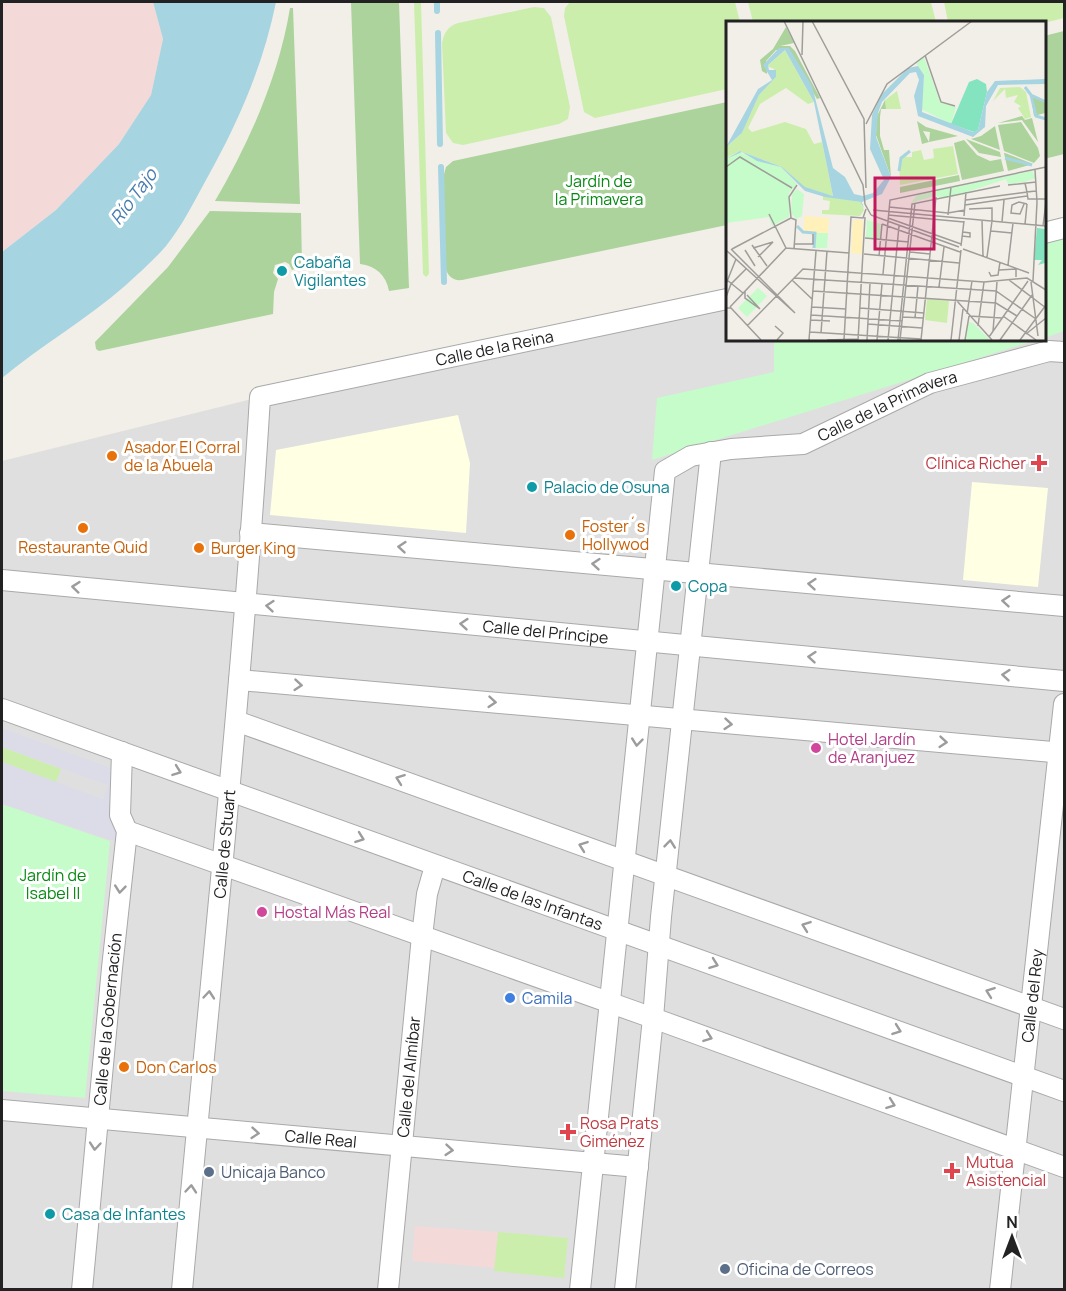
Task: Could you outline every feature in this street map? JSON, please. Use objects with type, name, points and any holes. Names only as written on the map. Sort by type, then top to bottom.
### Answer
[{"type":"street","points":[[1045,233],[1065,228]]},
{"type":"street","name":"Calle de la Reina","points":[[260,398],[726,299]]},
{"type":"street","name":"Calle de la Primavera","points":[[655,569],[665,471],[691,456],[731,448],[803,444],[930,383],[1049,351],[1065,352]]},
{"type":"street","name":"Calle de Stuart","points":[[182,1290],[230,791],[260,398]]},
{"type":"street","points":[[625,1290],[711,452]]},
{"type":"street","points":[[250,533],[1065,606]]},
{"type":"street","points":[[580,1290],[655,569]]},
{"type":"street","name":"Calle del Príncipe","points":[[2,580],[1065,681]]},
{"type":"street","points":[[239,680],[1062,753]]},
{"type":"street","name":"Calle del Rey","points":[[1000,1290],[1030,1006],[1062,753],[1065,704]]},
{"type":"street","name":"Calle de las Infantas","points":[[2,709],[1065,1090]]},
{"type":"street","points":[[236,721],[1065,1019]]},
{"type":"street","name":"Calle de la Gobernación","points":[[82,1290],[127,831],[120,815],[122,752]]},
{"type":"street","points":[[127,831],[1065,1167]]},
{"type":"street","name":"Calle del Almíbar","points":[[388,1290],[422,936],[427,894],[435,866]]},
{"type":"street","name":"Calle Real","points":[[2,1110],[638,1167]]},
{"type":"shaded area","points":[[2,2],[153,2],[163,39],[151,95],[119,144],[56,210],[2,252]]},
{"type":"shaded area","points":[[1064,234],[1064,1289],[2,1289],[2,461],[260,397],[726,304],[726,340],[1045,340],[1045,239]]},
{"type":"shaded area","points":[[458,415],[470,463],[466,533],[270,515],[276,450]]},
{"type":"shaded area","points":[[972,482],[1048,488],[1038,587],[963,580]]},
{"type":"shaded area","points":[[2,728],[111,768],[117,773],[120,843],[2,804],[2,762],[103,799],[108,785],[2,747]]},
{"type":"shaded area","points":[[415,1226],[498,1232],[495,1268],[412,1261]]},
{"type":"green space","points":[[351,2],[399,2],[409,288],[389,291],[379,272],[360,264]]},
{"type":"green space","points":[[414,2],[421,2],[429,274],[426,277],[423,274]]},
{"type":"green space","points":[[570,2],[735,2],[740,21],[726,21],[726,89],[595,118],[584,112],[564,16],[565,8]]},
{"type":"green space","points":[[748,2],[931,2],[936,21],[753,21]]},
{"type":"green space","points":[[944,2],[1064,2],[1064,18],[1045,23],[948,21]]},
{"type":"green space","points":[[534,7],[544,8],[551,17],[570,107],[568,119],[559,124],[463,145],[453,143],[446,133],[442,43],[445,33],[458,23]]},
{"type":"green space","points":[[290,8],[293,8],[300,204],[215,201],[240,156],[261,108],[278,59]]},
{"type":"green space","points":[[1064,31],[1064,154],[1045,159],[1045,36]]},
{"type":"green space","name":"Jardín de la Primavera","points":[[726,102],[726,225],[462,280],[453,279],[447,273],[445,266],[443,178],[446,167],[453,161]]},
{"type":"green space","points":[[210,211],[301,213],[302,266],[292,270],[285,262],[275,265],[273,273],[278,279],[274,292],[273,314],[99,351],[96,349],[95,342],[168,267]]},
{"type":"green space","points":[[1064,236],[1064,331],[1045,338],[1045,240]]},
{"type":"green space","points":[[774,340],[1037,340],[652,460],[657,398],[774,372]]},
{"type":"green space","points":[[2,747],[61,769],[56,782],[2,762]]},
{"type":"green space","name":"Jardín de Isabel II","points":[[2,804],[110,841],[85,1098],[2,1091]]},
{"type":"green space","points":[[498,1232],[568,1238],[564,1278],[494,1271]]},
{"type":"water","name":"Río Tajo","points":[[153,2],[276,2],[257,71],[239,116],[218,159],[172,238],[126,285],[2,378],[2,252],[56,210],[119,144],[151,95],[163,39]]},
{"type":"waterway","points":[[437,2],[437,11]]},
{"type":"waterway","points":[[438,33],[440,144]]},
{"type":"waterway","points":[[441,167],[444,282]]},
{"type":"place","name":"Cabaña Vigilantes","points":[[282,271]]},
{"type":"place","name":"Asador El Corral de la Abuela","points":[[112,456]]},
{"type":"place","name":"Clínica Richer","points":[[1039,463]]},
{"type":"place","name":"Palacio de Osuna","points":[[532,487]]},
{"type":"place","name":"Restaurante Quid","points":[[83,528]]},
{"type":"place","name":"Foster´s Hollywod","points":[[570,535]]},
{"type":"place","name":"Burger King","points":[[199,548]]},
{"type":"place","name":"Copa","points":[[676,586]]},
{"type":"place","name":"Hotel Jardín de Aranjuez","points":[[816,748]]},
{"type":"place","name":"Hostal Más Real","points":[[262,912]]},
{"type":"place","name":"Camila","points":[[510,998]]},
{"type":"place","name":"Don Carlos","points":[[124,1067]]},
{"type":"place","name":"Rosa Prats Giménez","points":[[568,1132]]},
{"type":"place","name":"Mutua Asistencial","points":[[952,1171]]},
{"type":"place","name":"Unicaja Banco","points":[[209,1172]]},
{"type":"place","name":"Casa de Infantes","points":[[50,1214]]},
{"type":"place","name":"Oficina de Correos","points":[[725,1269]]}]
